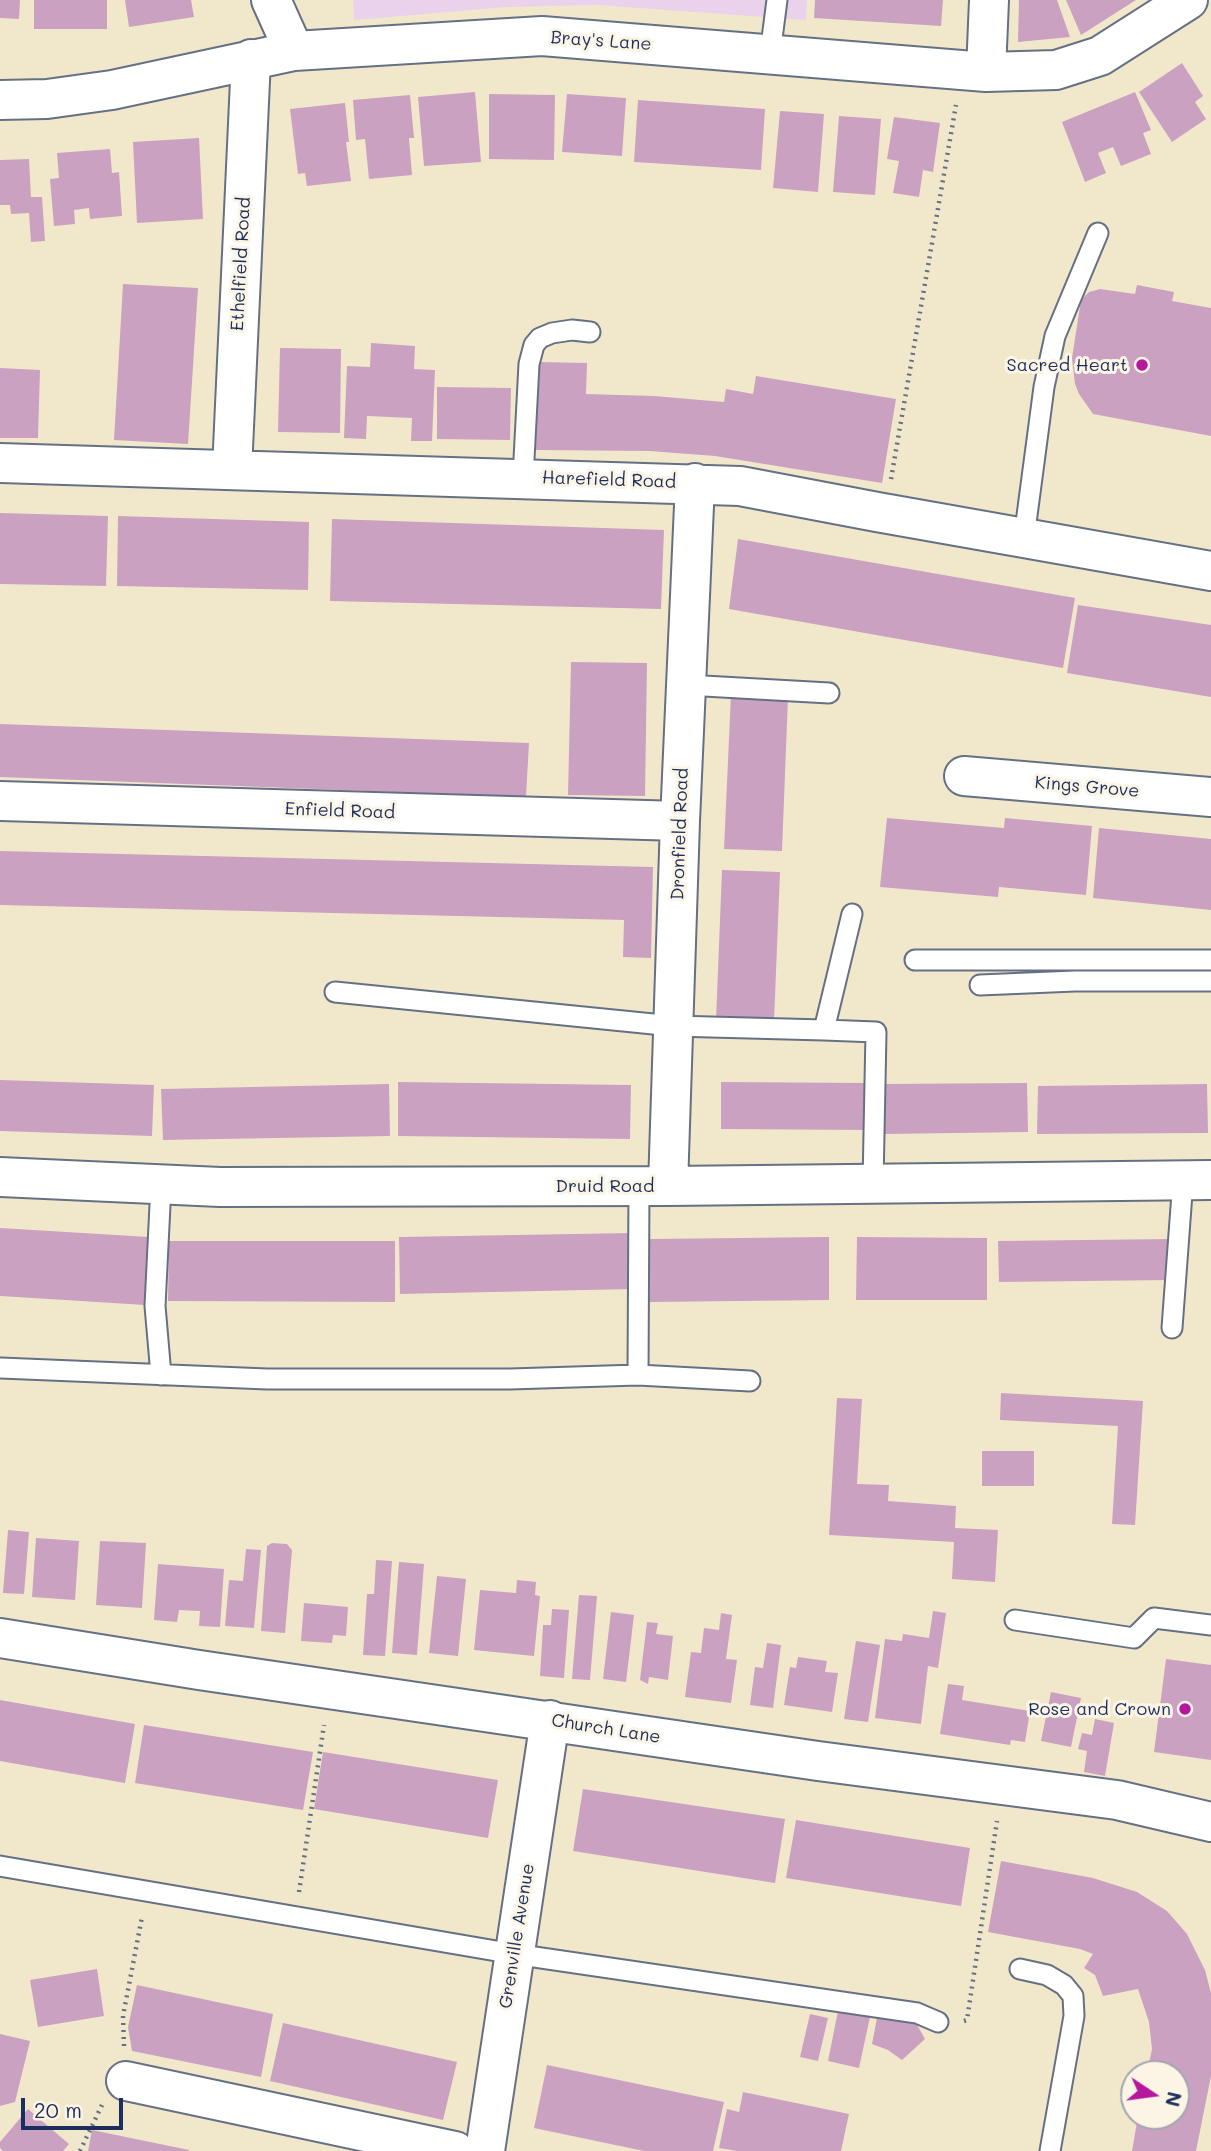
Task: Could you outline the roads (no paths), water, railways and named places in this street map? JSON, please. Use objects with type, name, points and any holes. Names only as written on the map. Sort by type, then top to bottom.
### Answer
[{"type":"street","points":[[271,0],[294,51]]},
{"type":"street","points":[[974,71],[989,0]]},
{"type":"street","name":"Bray's Lane","points":[[0,100],[47,99],[112,90],[294,51],[542,36],[974,71],[1056,70],[1100,56],[1188,0]]},
{"type":"street","name":"Ethelfield Road","points":[[232,470],[251,59]]},
{"type":"street","name":"Harefield Road","points":[[0,463],[740,486],[1211,571]]},
{"type":"street","name":"Dronfield Road","points":[[653,1186],[673,1026],[695,483]]},
{"type":"street","name":"Kings Grove","points":[[964,776],[1211,797]]},
{"type":"street","name":"Enfield Road","points":[[0,801],[680,821]]},
{"type":"street","name":"Druid Road","points":[[0,1177],[220,1187],[653,1186],[1197,1180]]},
{"type":"street","name":"Church Lane","points":[[0,1638],[804,1759],[1117,1800],[1211,1822]]},
{"type":"street","name":"Grenville Avenue","points":[[485,2151],[550,1720]]},
{"type":"street","points":[[125,2081],[455,2151]]},
{"type":"lane","points":[[769,54],[777,0]]},
{"type":"lane","points":[[1024,538],[1044,387],[1055,336],[1098,233]]},
{"type":"lane","points":[[523,478],[529,364],[534,345],[540,338],[552,333],[572,330],[590,332]]},
{"type":"lane","points":[[687,685],[829,693]]},
{"type":"lane","points":[[824,1030],[852,914]]},
{"type":"lane","points":[[915,960],[1211,960]]},
{"type":"lane","points":[[980,985],[1211,981]]},
{"type":"lane","points":[[335,992],[673,1026],[876,1032],[873,1184]]},
{"type":"lane","points":[[1172,1328],[1197,1180]]},
{"type":"lane","points":[[161,1185],[156,1306],[161,1375]]},
{"type":"lane","points":[[638,1375],[653,1186]]},
{"type":"lane","points":[[1,1368],[267,1379],[510,1379],[638,1375],[750,1381]]},
{"type":"lane","points":[[1015,1620],[1134,1638],[1154,1618],[1211,1625]]},
{"type":"lane","points":[[0,1866],[514,1954],[917,2013],[938,2022]]},
{"type":"lane","points":[[1020,1969],[1047,1975],[1064,1985],[1073,1996],[1074,2016],[1050,2151]]},
{"type":"place","name":"Sacred Heart","points":[[1142,365]]},
{"type":"place","name":"Rose and Crown","points":[[1185,1709]]}]
